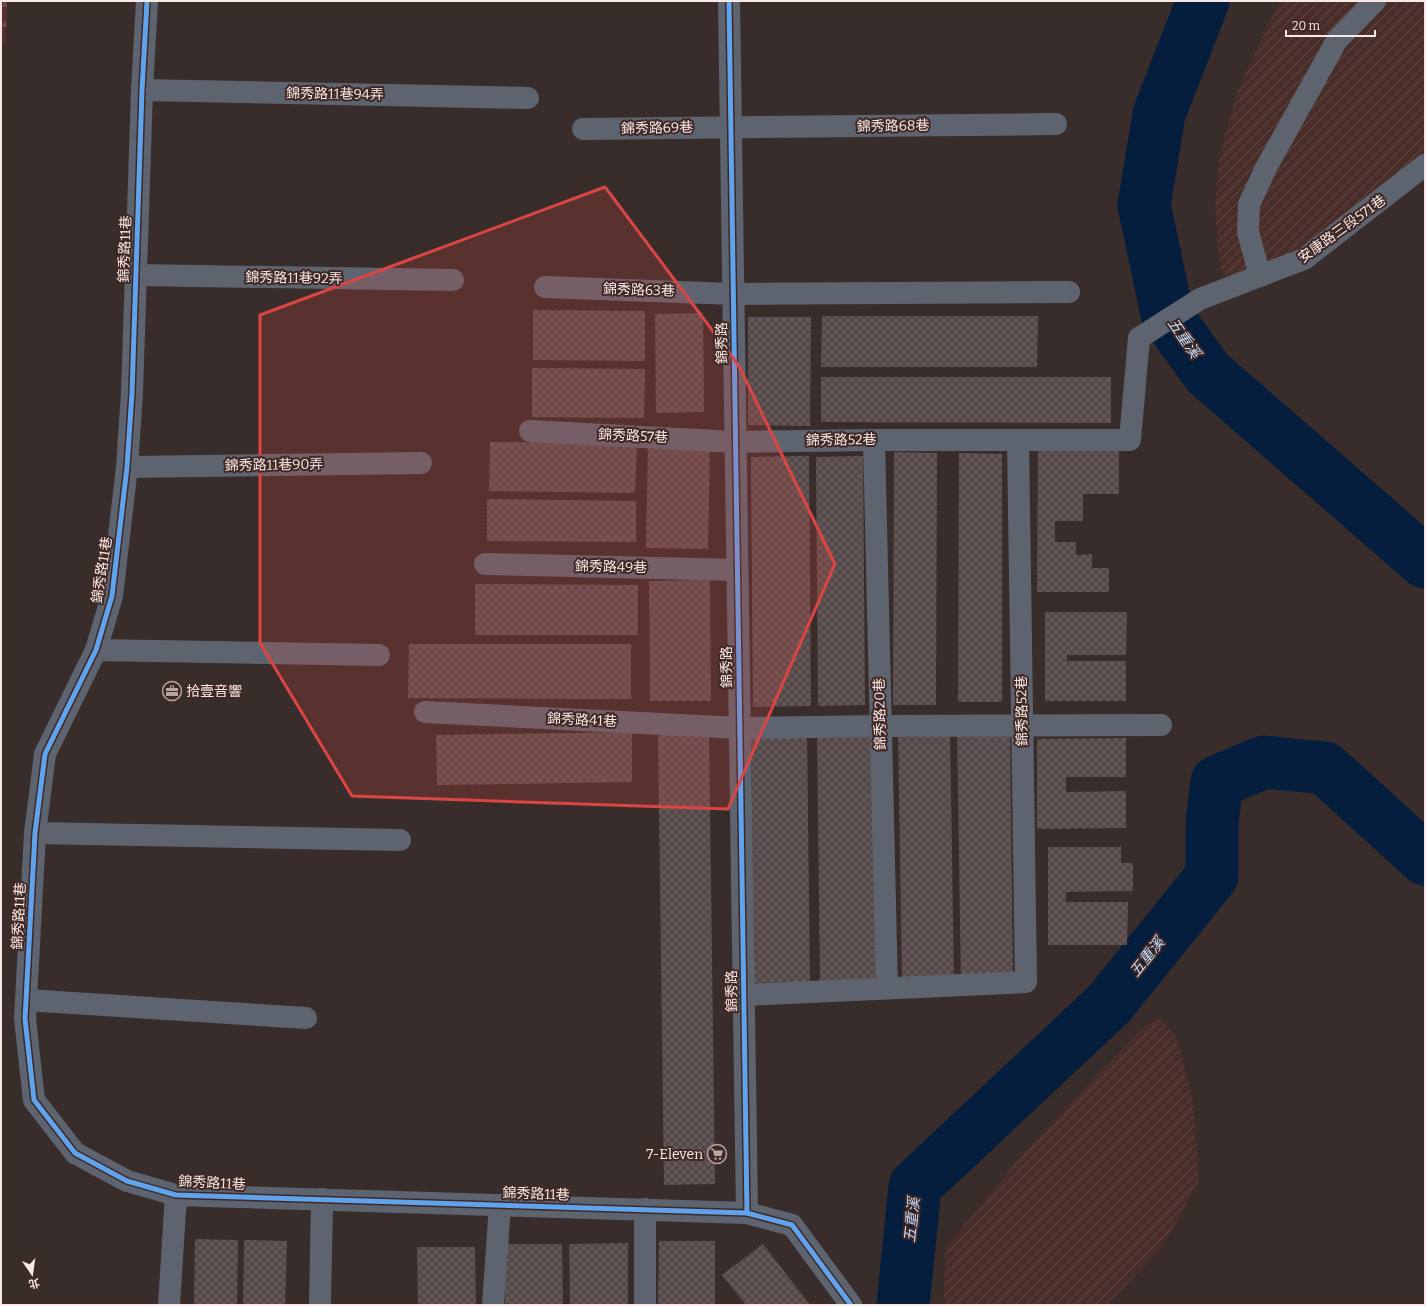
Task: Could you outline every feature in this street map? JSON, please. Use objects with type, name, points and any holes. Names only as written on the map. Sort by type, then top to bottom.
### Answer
[{"type":"street","name":"錦秀路11巷","points":[[147,1],[142,90],[132,394],[127,467],[112,596],[96,650],[45,754],[35,833],[24,1019],[34,1100],[75,1153],[127,1181],[176,1195],[500,1204],[747,1213]]},
{"type":"street","name":"錦秀路","points":[[729,1],[747,1213]]},
{"type":"street","points":[[1260,276],[1248,232],[1249,204],[1267,166],[1337,40],[1376,1]]},
{"type":"street","name":"錦秀路11巷94弄","points":[[142,90],[528,98]]},
{"type":"street","name":"錦秀路68巷","points":[[730,127],[1056,124]]},
{"type":"street","name":"錦秀路69巷","points":[[583,130],[730,127]]},
{"type":"street","name":"安康路三段571巷","points":[[1151,331],[1200,299],[1304,260],[1423,172]]},
{"type":"street","name":"錦秀路11巷92弄","points":[[136,275],[453,280]]},
{"type":"street","name":"錦秀路63巷","points":[[545,287],[733,294],[1069,292]]},
{"type":"street","name":"錦秀路52巷","points":[[735,442],[874,440],[1130,440],[1139,338],[1151,331]]},
{"type":"street","name":"錦秀路57巷","points":[[530,431],[735,442]]},
{"type":"street","name":"錦秀路20巷","points":[[874,440],[887,988]]},
{"type":"street","name":"錦秀路52巷","points":[[887,988],[1026,982],[1018,440]]},
{"type":"street","name":"錦秀路11巷90弄","points":[[127,467],[421,463]]},
{"type":"street","name":"錦秀路49巷","points":[[485,564],[737,570]]},
{"type":"street","points":[[96,650],[379,655]]},
{"type":"street","name":"錦秀路41巷","points":[[425,712],[740,728],[1161,725]]},
{"type":"street","points":[[35,833],[400,840]]},
{"type":"street","points":[[744,995],[887,988]]},
{"type":"street","points":[[26,1000],[306,1018]]},
{"type":"street","points":[[169,1305],[176,1195]]},
{"type":"street","points":[[320,1305],[322,1199]]},
{"type":"street","points":[[493,1305],[500,1204]]},
{"type":"street","points":[[644,1305],[645,1210]]},
{"type":"street","points":[[747,1213],[792,1224],[852,1305]]},
{"type":"highlighted area","points":[[605,187],[739,366],[835,564],[728,809],[352,796],[260,643],[260,315]]},
{"type":"shaded area","points":[[1280,1],[1425,1],[1425,152],[1418,160],[1355,209],[1284,260],[1227,277],[1220,269],[1215,209],[1219,158],[1238,89]]},
{"type":"shaded area","points":[[1159,1017],[1177,1038],[1193,1101],[1199,1181],[1163,1246],[1106,1305],[943,1305],[946,1248],[1026,1150],[1141,1030]]},
{"type":"green space","points":[[1,1],[7,1],[6,41],[1,44]]},
{"type":"building","points":[[533,310],[645,311],[645,361],[533,360]]},
{"type":"building","points":[[703,313],[704,412],[656,413],[655,314]]},
{"type":"building","points":[[822,316],[1038,316],[1037,367],[821,367]]},
{"type":"building","points":[[748,317],[811,317],[810,426],[748,425]]},
{"type":"building","points":[[532,368],[645,369],[644,418],[532,417]]},
{"type":"building","points":[[821,377],[1111,377],[1111,423],[821,422]]},
{"type":"building","points":[[648,440],[710,441],[708,549],[646,548]]},
{"type":"building","points":[[490,442],[637,443],[635,493],[489,491]]},
{"type":"building","points":[[1038,450],[1119,450],[1119,494],[1083,494],[1083,521],[1055,521],[1055,542],[1076,542],[1076,555],[1092,554],[1092,568],[1109,568],[1109,592],[1037,592]]},
{"type":"building","points":[[894,452],[937,453],[936,705],[893,705]]},
{"type":"building","points":[[959,453],[1002,454],[1002,702],[958,702]]},
{"type":"building","points":[[809,456],[811,706],[753,707],[751,457]]},
{"type":"building","points":[[863,456],[865,705],[818,706],[816,457]]},
{"type":"building","points":[[487,499],[636,501],[636,542],[487,541]]},
{"type":"building","points":[[710,580],[711,701],[650,701],[649,581]]},
{"type":"building","points":[[475,584],[638,585],[638,635],[475,635]]},
{"type":"building","points":[[1045,612],[1127,612],[1126,655],[1067,655],[1067,661],[1126,661],[1126,701],[1045,701]]},
{"type":"building","points":[[409,644],[631,644],[631,699],[408,698]]},
{"type":"building","points":[[950,728],[954,981],[902,982],[898,729]]},
{"type":"building","points":[[1010,729],[1013,981],[961,982],[957,730]]},
{"type":"building","points":[[632,732],[632,782],[437,785],[436,735]]},
{"type":"building","points":[[873,732],[877,980],[820,981],[817,733]]},
{"type":"building","points":[[709,734],[715,1184],[664,1185],[658,735]]},
{"type":"building","points":[[807,734],[810,982],[754,983],[751,735]]},
{"type":"building","points":[[1126,738],[1126,777],[1066,777],[1066,792],[1126,791],[1126,828],[1037,829],[1037,739]]},
{"type":"building","points":[[1048,847],[1121,847],[1121,863],[1133,863],[1133,891],[1066,892],[1066,902],[1128,902],[1127,945],[1048,945]]},
{"type":"building","points":[[195,1239],[238,1240],[237,1305],[194,1305]]},
{"type":"building","points":[[244,1240],[287,1241],[285,1305],[243,1305]]},
{"type":"building","points":[[659,1241],[715,1241],[715,1305],[658,1305]]},
{"type":"building","points":[[628,1243],[628,1305],[570,1305],[569,1244]]},
{"type":"building","points":[[505,1244],[562,1244],[563,1305],[505,1305]]},
{"type":"building","points":[[763,1244],[810,1305],[746,1305],[722,1275]]},
{"type":"building","points":[[417,1247],[475,1247],[476,1305],[418,1305]]},
{"type":"waterway","name":"五重溪","points":[[1203,1],[1159,114],[1144,205],[1168,318],[1208,373],[1425,562]]},
{"type":"waterway","name":"五重溪","points":[[903,1305],[915,1186],[1109,1004],[1212,876],[1212,822],[1217,782],[1264,762],[1325,768],[1425,859]]},
{"type":"cycle path","points":[[147,1],[142,90],[132,393],[127,467],[112,596],[96,650],[45,754],[35,833],[25,1019],[34,1100],[75,1153],[127,1181],[176,1195],[747,1213],[792,1225],[851,1305]]},
{"type":"cycle path","points":[[729,1],[747,1213]]},
{"type":"place","name":"拾壹音響","points":[[172,691]]},
{"type":"place","name":"7-Eleven","points":[[717,1154]]}]
